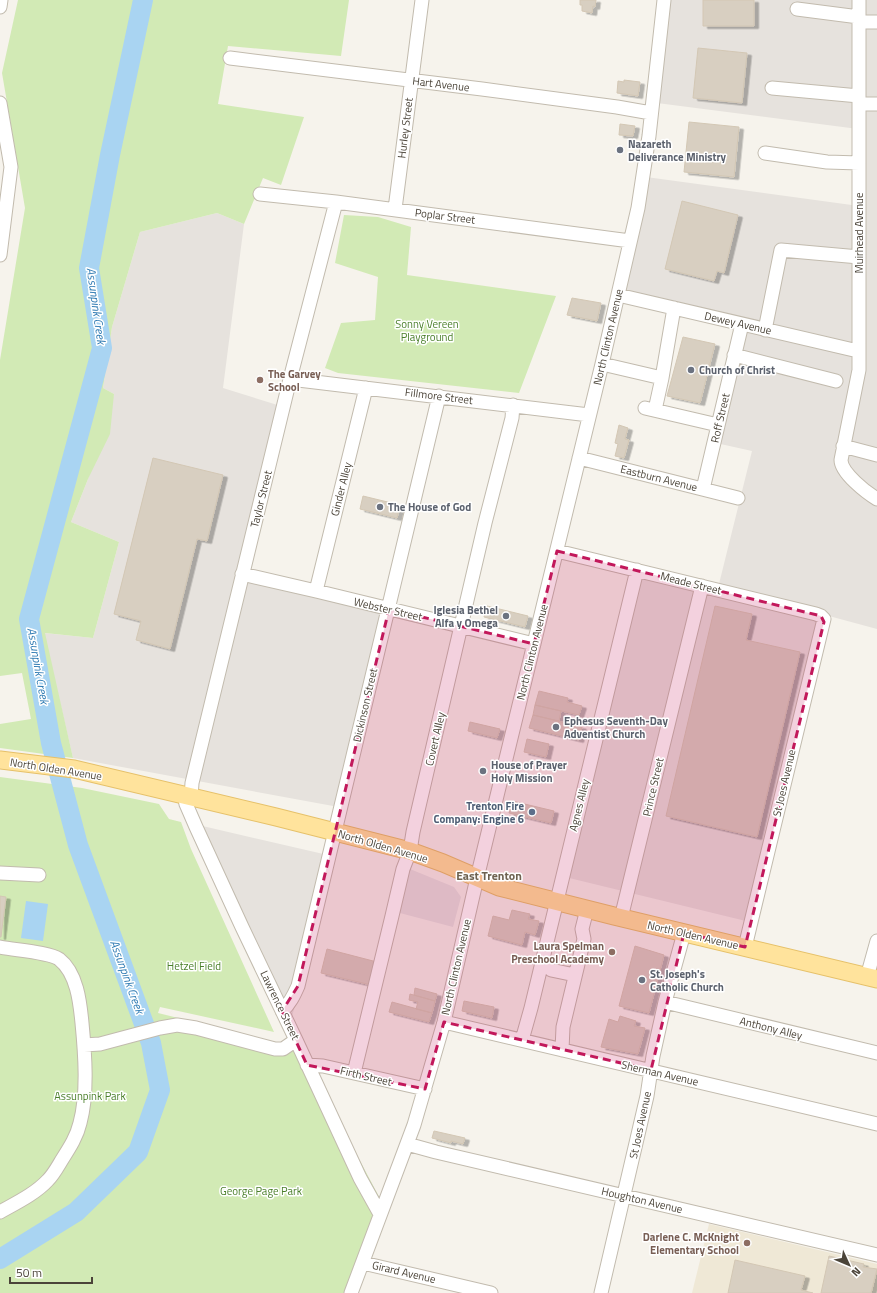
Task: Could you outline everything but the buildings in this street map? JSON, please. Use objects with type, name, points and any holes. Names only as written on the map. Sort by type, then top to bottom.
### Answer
[{"type":"main road","name":"North Olden Avenue","points":[[0,760],[74,769],[336,832],[410,851],[443,863],[499,887],[621,918],[872,978]]},
{"type":"street","points":[[0,7],[1,0]]},
{"type":"street","name":"Hurley Street","points":[[395,209],[422,0]]},
{"type":"street","name":"North Clinton Avenue","points":[[351,1293],[407,1144],[425,1089],[444,1022],[477,878],[602,364],[638,208],[649,136],[664,0]]},
{"type":"street","name":"Muirhead Avenue","points":[[859,0],[859,370],[843,446],[841,464],[859,485],[877,499]]},
{"type":"street","points":[[797,9],[877,22]]},
{"type":"street","name":"Hart Avenue","points":[[230,58],[609,106],[651,113]]},
{"type":"street","points":[[772,88],[859,100],[877,104]]},
{"type":"street","points":[[0,103],[11,167],[0,255]]},
{"type":"street","points":[[765,153],[827,162],[859,163]]},
{"type":"street","name":"Poplar Street","points":[[260,194],[395,209],[630,241]]},
{"type":"street","name":"Taylor Street","points":[[187,796],[192,783],[290,379],[336,202]]},
{"type":"street","points":[[765,330],[781,250],[858,257]]},
{"type":"street","name":"Dewey Avenue","points":[[618,295],[858,351]]},
{"type":"street","points":[[674,308],[662,378],[650,409],[718,425]]},
{"type":"street","name":"Roff Street","points":[[703,489],[742,324]]},
{"type":"street","points":[[734,355],[836,382]]},
{"type":"street","points":[[602,364],[662,378]]},
{"type":"street","name":"Fillmore Street","points":[[290,379],[589,415]]},
{"type":"street","name":"Ginder Alley","points":[[316,591],[366,388]]},
{"type":"street","name":"Dickinson Street","points":[[282,1010],[287,1007],[298,986],[439,396]]},
{"type":"street","name":"Covert Alley","points":[[354,1073],[403,870],[410,851],[413,832],[461,626],[512,418],[513,406]]},
{"type":"street","points":[[843,446],[877,454]]},
{"type":"street","name":"Eastburn Avenue","points":[[579,458],[738,498]]},
{"type":"street","name":"Meade Street","points":[[557,551],[816,614],[824,619]]},
{"type":"street","name":"Agnes Alley","points":[[522,1040],[637,570]]},
{"type":"street","name":"Webster Street","points":[[242,574],[534,644]]},
{"type":"street","name":"Prince Street","points":[[621,918],[702,586]]},
{"type":"street","name":"St Joes Avenue","points":[[746,947],[824,619]]},
{"type":"street","name":"Lawrence Street","points":[[187,796],[186,804],[196,827],[360,1178],[380,1214]]},
{"type":"street","points":[[0,873],[39,875]]},
{"type":"street","points":[[562,1050],[563,1028],[584,938],[582,929],[587,909]]},
{"type":"street","name":"St Joes Avenue","points":[[601,1293],[647,1096],[665,1002],[684,933]]},
{"type":"street","points":[[872,978],[877,941]]},
{"type":"street","points":[[0,948],[48,955],[58,958],[66,966],[73,978],[80,1008],[84,1045],[85,1085],[82,1114],[75,1138],[49,1179],[33,1192],[0,1212]]},
{"type":"street","points":[[551,970],[575,975]]},
{"type":"street","name":"Anthony Alley","points":[[665,1002],[877,1054]]},
{"type":"street","name":"Sherman Avenue","points":[[444,1022],[877,1124]]},
{"type":"street","points":[[84,1045],[100,1044],[177,1025],[274,1048],[283,1049],[296,1040]]},
{"type":"street","name":"Firth Street","points":[[307,1065],[323,1066],[425,1089]]},
{"type":"street","name":"Houghton Avenue","points":[[407,1144],[877,1255]]},
{"type":"street","name":"Girard Avenue","points":[[363,1263],[476,1291],[491,1293]]},
{"type":"highlighted area","points":[[557,551],[821,616],[824,622],[745,947],[684,933],[651,1070],[444,1022],[425,1089],[307,1065],[282,1011],[298,986],[389,609],[534,644]]},
{"type":"shaded area","points":[[659,0],[877,0],[877,629],[829,616],[754,923],[565,877],[643,571],[718,588],[752,451],[716,443],[741,322],[620,295],[646,177],[859,206],[858,129],[657,103]]},
{"type":"shaded area","points":[[217,213],[244,224],[223,388],[284,407],[247,571],[394,608],[344,808],[73,758],[44,633],[93,638],[119,542],[71,522],[88,479],[114,394],[103,388],[112,327],[140,232]]},
{"type":"shaded area","points":[[194,824],[332,856],[290,1025]]},
{"type":"shaded area","points":[[410,869],[454,887],[461,897],[453,927],[396,912]]},
{"type":"shaded area","name":"Darlene C. McKnight Elementary School","points":[[709,1224],[877,1264],[877,1293],[692,1293]]},
{"type":"green space","points":[[18,0],[349,0],[341,56],[228,46],[218,104],[304,117],[281,185],[263,178],[244,224],[217,213],[140,232],[112,327],[103,388],[114,394],[110,434],[88,479],[71,522],[119,542],[93,638],[45,633],[73,758],[0,748],[0,724],[31,719],[22,673],[0,676],[0,360],[25,208],[2,73]]},
{"type":"green space","name":"Sonny Vereen Playground","points":[[344,215],[378,217],[411,227],[407,275],[556,296],[519,393],[338,373],[325,368],[341,323],[375,320],[378,277],[335,263]]},
{"type":"green space","points":[[0,777],[82,788],[159,804],[169,819],[181,822],[191,849],[274,1032],[160,1007],[158,1013],[300,1048],[384,1206],[351,1293],[0,1293]]},
{"type":"water","points":[[26,901],[48,904],[43,941],[21,938]]},
{"type":"waterway","name":"Assunpink Creek","points":[[0,1259],[76,1212],[138,1152],[160,1090],[151,1043],[78,845],[51,743],[29,619],[102,348],[89,268],[110,155],[143,0]]},
{"type":"place","name":"Nazareth Deliverance Ministry","points":[[620,150]]},
{"type":"place","name":"Church of Christ","points":[[691,370]]},
{"type":"place","name":"The Garvey School","points":[[260,380]]},
{"type":"place","name":"The House of God","points":[[380,507]]},
{"type":"place","name":"Iglesia Bethel Alfa y Omega","points":[[506,616]]},
{"type":"place","name":"Ephesus Seventh-Day Adventist Church","points":[[556,727]]},
{"type":"place","name":"House of Prayer Holy Mission","points":[[483,771]]},
{"type":"place","name":"Trenton Fire Company: Engine 6","points":[[532,812]]},
{"type":"place","name":"Laura Spelman Preschool Academy","points":[[612,952]]},
{"type":"place","name":"St. Joseph's Catholic Church","points":[[642,980]]},
{"type":"place","name":"Darlene C. McKnight Elementary School","points":[[747,1243]]},
{"type":"district","name":"East Trenton","points":[[489,876]]},
{"type":"park label","name":"Hetzel Field","points":[[194,966]]},
{"type":"park label","name":"Assunpink Park","points":[[90,1096]]},
{"type":"park label","name":"George Page Park","points":[[261,1191]]}]
